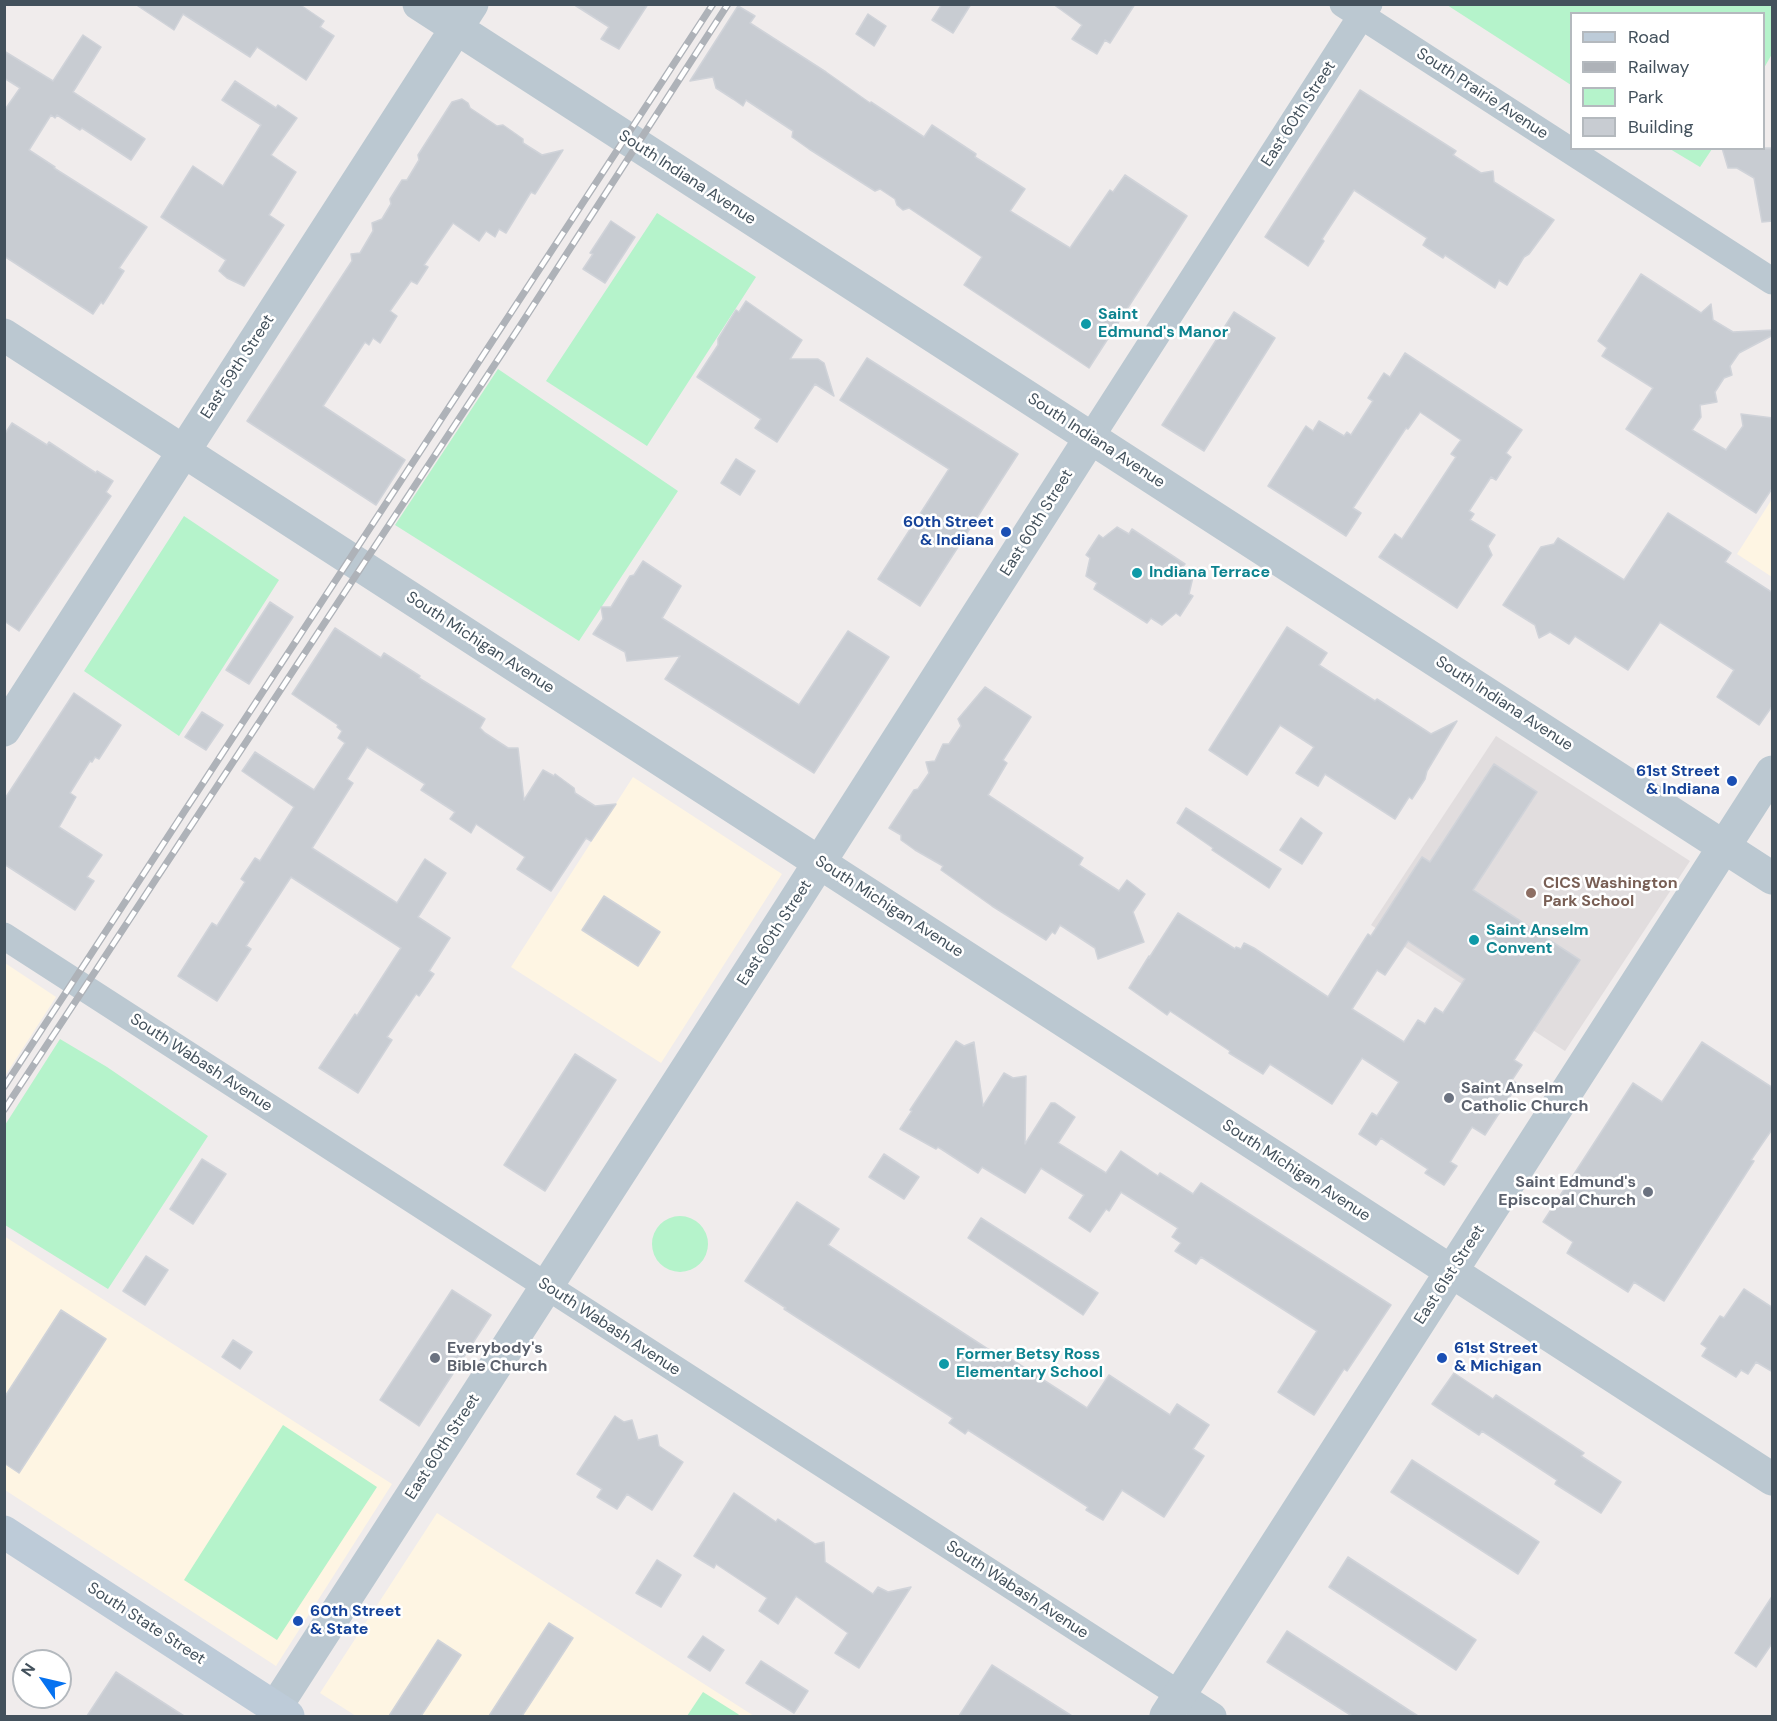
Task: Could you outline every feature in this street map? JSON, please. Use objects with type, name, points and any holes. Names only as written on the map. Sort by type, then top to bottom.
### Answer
[{"type":"main road","name":"South State Street","points":[[4,1532],[278,1714]]},
{"type":"street","name":"South Indiana Avenue","points":[[419,4],[464,17],[1091,438],[1773,878]]},
{"type":"street","name":"South Prairie Avenue","points":[[1358,8],[1570,147]]},
{"type":"street","name":"East 60th Street","points":[[278,1714],[547,1287],[1091,438],[1358,8]]},
{"type":"street","name":"East 59th Street","points":[[4,730],[464,17]]},
{"type":"street","name":"South Prairie Avenue","points":[[1574,150],[1773,281]]},
{"type":"street","name":"South Michigan Avenue","points":[[4,335],[1773,1479]]},
{"type":"street","name":"East 61st Street","points":[[1173,1706],[1773,772]]},
{"type":"street","name":"South Wabash Avenue","points":[[4,936],[547,1287],[1173,1706],[1213,1716]]},
{"type":"shaded area","points":[[1772,499],[1772,577],[1737,554]]},
{"type":"shaded area","name":"CICS Washington Park School","points":[[1496,736],[1690,861],[1565,1051],[1371,925]]},
{"type":"shaded area","points":[[633,777],[782,874],[661,1063],[511,967]]},
{"type":"shaded area","points":[[5,963],[56,997],[5,1076]]},
{"type":"shaded area","points":[[4,1236],[392,1484],[276,1666],[5,1490]]},
{"type":"shaded area","points":[[437,1513],[754,1716],[356,1716],[320,1693]]},
{"type":"green space","points":[[1447,5],[1772,5],[1772,54],[1765,66],[1765,12],[1570,12],[1570,84]]},
{"type":"green space","points":[[1672,150],[1711,150],[1700,167]]},
{"type":"green space","points":[[657,213],[756,277],[647,446],[546,381]]},
{"type":"green space","points":[[498,369],[678,491],[579,641],[395,525]]},
{"type":"green space","points":[[184,516],[279,580],[179,736],[84,671]]},
{"type":"green space","points":[[60,1039],[107,1067],[208,1136],[108,1289],[5,1225],[5,1125]]},
{"type":"green space","points":[[675,1216],[685,1216],[700,1224],[706,1233],[708,1244],[706,1255],[700,1264],[685,1272],[675,1272],[664,1267],[657,1260],[652,1249],[652,1239],[657,1228],[664,1221]]},
{"type":"green space","points":[[283,1425],[377,1487],[277,1640],[184,1580]]},
{"type":"green space","points":[[703,1692],[738,1714],[740,1716],[687,1716]]},
{"type":"building","points":[[135,4],[299,4],[324,21],[320,27],[334,36],[306,80],[257,47],[250,57],[183,14],[174,30]]},
{"type":"building","points":[[573,4],[648,4],[619,49],[601,39],[609,27]]},
{"type":"building","points":[[942,4],[971,4],[953,33],[932,20]]},
{"type":"building","points":[[1053,4],[1135,4],[1110,43],[1105,40],[1097,54],[1072,39],[1082,25]]},
{"type":"building","points":[[738,6],[755,16],[750,23],[870,103],[924,137],[932,125],[976,154],[975,157],[1025,189],[1010,211],[1070,248],[1110,190],[1113,192],[1125,175],[1187,216],[1089,368],[964,285],[982,257],[909,208],[903,210],[897,205],[895,199],[880,189],[875,191],[809,149],[792,137],[793,131],[746,100],[743,106],[716,88],[713,77],[690,81]]},
{"type":"building","points":[[868,14],[886,26],[874,46],[856,34]]},
{"type":"building","points":[[83,35],[101,47],[73,92],[145,139],[131,160],[82,128],[80,130],[57,115],[55,118],[51,115],[29,150],[147,227],[119,268],[124,271],[103,304],[101,302],[93,314],[4,256],[4,111],[20,88],[4,78],[4,51],[53,81]]},
{"type":"building","points":[[235,81],[276,108],[278,105],[297,118],[271,155],[296,172],[269,215],[284,225],[244,286],[227,278],[219,271],[226,260],[161,217],[193,166],[223,186],[261,125],[222,100]]},
{"type":"building","points":[[1360,90],[1456,151],[1453,155],[1481,173],[1493,171],[1494,182],[1554,220],[1529,254],[1524,257],[1507,285],[1499,280],[1495,288],[1445,255],[1443,258],[1423,245],[1427,238],[1354,190],[1322,239],[1324,241],[1308,266],[1265,237]]},
{"type":"building","points":[[462,99],[468,103],[470,108],[497,126],[503,125],[523,139],[523,143],[542,155],[563,150],[535,194],[531,192],[506,233],[499,229],[495,237],[486,231],[479,241],[453,223],[424,265],[428,267],[417,284],[411,281],[390,311],[397,316],[380,343],[373,338],[369,345],[365,342],[323,406],[405,460],[376,505],[247,421],[352,261],[351,254],[360,253],[373,231],[372,223],[382,219],[391,204],[390,199],[402,180],[407,180],[419,160],[418,155],[452,102]]},
{"type":"building","points":[[1773,148],[1773,221],[1762,222],[1754,178],[1737,168],[1728,168],[1723,150]]},
{"type":"building","points":[[611,221],[635,237],[605,283],[583,269],[593,254],[590,253]]},
{"type":"building","points":[[1641,274],[1701,313],[1711,304],[1713,320],[1733,332],[1773,330],[1773,335],[1739,353],[1730,366],[1732,375],[1724,378],[1715,392],[1717,402],[1700,405],[1701,417],[1692,430],[1726,450],[1743,426],[1741,414],[1773,418],[1773,487],[1756,513],[1626,429],[1653,388],[1602,356],[1607,348],[1598,341]]},
{"type":"building","points":[[746,301],[802,340],[790,359],[818,359],[824,363],[834,396],[815,384],[777,442],[755,428],[761,419],[697,377],[718,345],[718,339],[736,310],[739,312]]},
{"type":"building","points":[[1234,312],[1275,338],[1204,451],[1162,425]]},
{"type":"building","points":[[1405,353],[1522,430],[1506,453],[1511,457],[1496,480],[1491,477],[1469,511],[1474,514],[1470,520],[1495,535],[1488,546],[1492,555],[1457,608],[1379,557],[1395,534],[1402,539],[1456,457],[1451,454],[1461,440],[1420,412],[1408,429],[1406,428],[1353,508],[1361,513],[1346,536],[1268,486],[1306,426],[1313,431],[1319,421],[1344,436],[1347,432],[1351,435],[1373,401],[1368,398],[1384,373],[1390,377]]},
{"type":"building","points":[[867,358],[1018,454],[920,606],[878,579],[949,469],[840,400]]},
{"type":"building","points":[[12,423],[47,445],[49,442],[96,473],[97,471],[113,481],[106,492],[111,496],[19,631],[4,621],[4,435]]},
{"type":"building","points":[[736,459],[755,471],[740,495],[721,483]]},
{"type":"building","points":[[1668,513],[1731,553],[1725,562],[1773,593],[1773,705],[1759,725],[1717,697],[1734,670],[1660,622],[1628,670],[1575,636],[1569,644],[1550,632],[1539,638],[1535,625],[1503,605],[1541,547],[1554,544],[1558,538],[1624,580]]},
{"type":"building","name":"Indiana Terrace","points":[[1117,527],[1129,534],[1132,529],[1185,564],[1181,569],[1193,577],[1189,594],[1193,596],[1180,616],[1176,613],[1162,625],[1151,618],[1147,623],[1094,589],[1097,583],[1086,576],[1090,558],[1086,555],[1099,535],[1103,538]]},
{"type":"building","points":[[643,561],[681,586],[662,618],[799,705],[848,631],[889,657],[814,773],[665,679],[680,656],[627,661],[625,652],[593,634],[603,619],[601,607],[611,607],[630,576],[634,575]]},
{"type":"building","points":[[270,602],[293,617],[249,684],[226,670]]},
{"type":"building","points":[[1287,627],[1327,653],[1319,665],[1431,734],[1457,721],[1427,771],[1425,779],[1412,799],[1409,797],[1395,819],[1325,774],[1318,786],[1296,773],[1314,747],[1280,725],[1247,775],[1209,750]]},
{"type":"building","points":[[335,628],[381,658],[384,653],[420,676],[419,678],[485,719],[480,728],[485,733],[508,748],[518,748],[524,800],[543,770],[554,776],[555,774],[574,788],[575,793],[595,806],[616,804],[591,841],[586,838],[551,891],[517,869],[525,857],[476,824],[471,833],[450,819],[455,812],[421,790],[425,784],[367,747],[347,779],[353,783],[312,848],[397,903],[425,859],[446,873],[418,917],[450,938],[429,971],[434,974],[419,996],[416,994],[387,1037],[392,1040],[358,1093],[319,1068],[355,1014],[357,1016],[401,948],[291,877],[246,946],[251,949],[217,1001],[178,976],[212,923],[217,926],[245,882],[241,879],[255,858],[260,861],[294,807],[242,771],[255,752],[314,790],[345,743],[338,738],[342,731],[337,727],[338,725],[292,694]]},
{"type":"building","points":[[985,687],[1031,717],[1003,760],[1007,763],[988,795],[1083,858],[1079,865],[1119,891],[1127,880],[1145,894],[1133,912],[1144,942],[1098,959],[1095,948],[1060,925],[1055,934],[1052,932],[1046,940],[941,870],[943,866],[915,850],[901,840],[901,835],[889,828],[914,790],[918,789],[929,773],[926,762],[935,761],[943,744],[949,744],[961,726],[958,719]]},
{"type":"building","points":[[74,693],[121,725],[99,759],[95,757],[92,762],[90,761],[70,793],[76,797],[59,827],[102,855],[87,877],[94,881],[75,910],[4,864],[4,800]]},
{"type":"building","points":[[202,712],[223,725],[206,750],[185,737]]},
{"type":"building","points":[[1494,764],[1537,792],[1473,890],[1580,960],[1514,1060],[1522,1065],[1512,1080],[1518,1084],[1485,1135],[1472,1127],[1450,1162],[1457,1166],[1444,1185],[1425,1173],[1428,1169],[1381,1138],[1376,1145],[1359,1134],[1372,1113],[1377,1116],[1399,1082],[1362,1058],[1332,1104],[1270,1064],[1263,1074],[1170,1011],[1167,1015],[1129,988],[1178,913],[1235,949],[1236,947],[1241,949],[1244,943],[1254,948],[1328,997],[1368,934],[1371,936],[1422,857],[1430,862]],"holes":[[[1408,941],[1465,979],[1443,1013],[1435,1008],[1425,1024],[1418,1020],[1404,1042],[1352,1009],[1377,970],[1385,975]]]},
{"type":"building","points":[[1186,808],[1281,869],[1269,888],[1212,850],[1213,848],[1177,823]]},
{"type":"building","points":[[1301,818],[1322,833],[1302,864],[1280,850]]},
{"type":"building","points":[[604,896],[660,932],[638,966],[582,930]]},
{"type":"building","points":[[956,1041],[964,1046],[974,1042],[983,1106],[1004,1073],[1013,1078],[1026,1076],[1025,1144],[1051,1103],[1055,1103],[1075,1117],[1058,1143],[1106,1173],[1121,1151],[1158,1176],[1160,1173],[1193,1194],[1201,1183],[1391,1305],[1347,1371],[1344,1369],[1314,1415],[1278,1392],[1317,1331],[1201,1257],[1196,1264],[1175,1251],[1181,1243],[1172,1237],[1178,1228],[1121,1192],[1109,1211],[1106,1209],[1090,1232],[1069,1218],[1084,1195],[1041,1168],[1025,1193],[982,1167],[978,1173],[938,1147],[936,1149],[900,1129]]},
{"type":"building","name":"Saint Edmund's Episcopal Church","points":[[1702,1042],[1773,1088],[1773,1128],[1664,1301],[1634,1282],[1628,1292],[1567,1253],[1573,1242],[1543,1222],[1633,1083],[1662,1102]]},
{"type":"building","points":[[575,1054],[616,1080],[545,1191],[504,1165]]},
{"type":"building","points":[[884,1154],[919,1177],[904,1199],[869,1177]]},
{"type":"building","points":[[202,1159],[226,1174],[193,1224],[170,1209]]},
{"type":"building","name":"Former Betsy Ross Elementary School","points":[[797,1202],[839,1229],[828,1245],[994,1353],[997,1350],[1087,1408],[1109,1375],[1170,1415],[1177,1404],[1209,1425],[1193,1449],[1204,1456],[1164,1517],[1122,1490],[1103,1520],[1086,1510],[1088,1507],[968,1430],[965,1434],[949,1423],[953,1418],[784,1309],[786,1308],[745,1281]]},
{"type":"building","points":[[981,1218],[1098,1293],[1083,1315],[968,1238]]},
{"type":"building","points":[[146,1256],[168,1270],[145,1305],[123,1291]]},
{"type":"building","points":[[1744,1289],[1773,1308],[1773,1372],[1756,1362],[1748,1374],[1741,1370],[1736,1377],[1702,1356],[1707,1348],[1701,1344],[1720,1316],[1724,1318]]},
{"type":"building","name":"Everybody's Bible Church","points":[[452,1290],[491,1315],[419,1426],[380,1400]]},
{"type":"building","points":[[61,1310],[106,1339],[19,1473],[4,1463],[4,1398]]},
{"type":"building","points":[[233,1340],[252,1352],[240,1369],[222,1357]]},
{"type":"building","points":[[1454,1373],[1493,1399],[1496,1395],[1584,1453],[1581,1456],[1621,1482],[1601,1513],[1555,1484],[1557,1480],[1482,1431],[1479,1435],[1432,1404]]},
{"type":"building","points":[[615,1416],[624,1422],[632,1420],[638,1440],[657,1435],[659,1446],[683,1462],[652,1510],[627,1494],[617,1509],[597,1497],[602,1489],[577,1474]]},
{"type":"building","points":[[1412,1460],[1539,1542],[1518,1574],[1391,1492]]},
{"type":"building","points":[[734,1493],[776,1522],[778,1519],[815,1544],[824,1542],[825,1562],[873,1594],[878,1587],[888,1592],[911,1587],[859,1668],[835,1653],[848,1633],[796,1596],[778,1624],[759,1611],[767,1598],[716,1564],[714,1568],[694,1556]]},
{"type":"building","points":[[1348,1557],[1476,1640],[1456,1670],[1329,1587]]},
{"type":"building","points":[[657,1560],[681,1575],[661,1607],[636,1593]]},
{"type":"building","points":[[1773,1595],[1773,1642],[1756,1667],[1735,1653]]},
{"type":"building","points":[[549,1623],[573,1638],[522,1716],[489,1716]]},
{"type":"building","points":[[1287,1631],[1418,1716],[1352,1716],[1267,1662]]},
{"type":"building","points":[[703,1636],[724,1650],[710,1671],[688,1657]]},
{"type":"building","points":[[438,1640],[461,1655],[421,1716],[389,1716]]},
{"type":"building","points":[[761,1661],[808,1691],[794,1713],[746,1683]]},
{"type":"building","points":[[992,1665],[1072,1716],[959,1716]]},
{"type":"building","points":[[116,1672],[184,1716],[87,1716]]},
{"type":"railway","points":[[4,1087],[713,4]]},
{"type":"railway","points":[[4,1110],[520,326],[728,4]]},
{"type":"place","name":"Saint Edmund's Manor","points":[[1086,324]]},
{"type":"place","name":"60th Street & Indiana","points":[[1006,532]]},
{"type":"place","name":"Indiana Terrace","points":[[1137,573]]},
{"type":"place","name":"61st Street & Indiana","points":[[1732,781]]},
{"type":"place","name":"CICS Washington Park School","points":[[1531,893]]},
{"type":"place","name":"Saint Anselm Convent","points":[[1474,940]]},
{"type":"place","name":"Saint Anselm Catholic Church","points":[[1449,1098]]},
{"type":"place","name":"Saint Edmund's Episcopal Church","points":[[1648,1192]]},
{"type":"place","name":"Everybody's Bible Church","points":[[435,1358]]},
{"type":"place","name":"61st Street & Michigan","points":[[1442,1358]]},
{"type":"place","name":"Former Betsy Ross Elementary School","points":[[944,1364]]},
{"type":"place","name":"60th Street & State","points":[[298,1621]]}]
